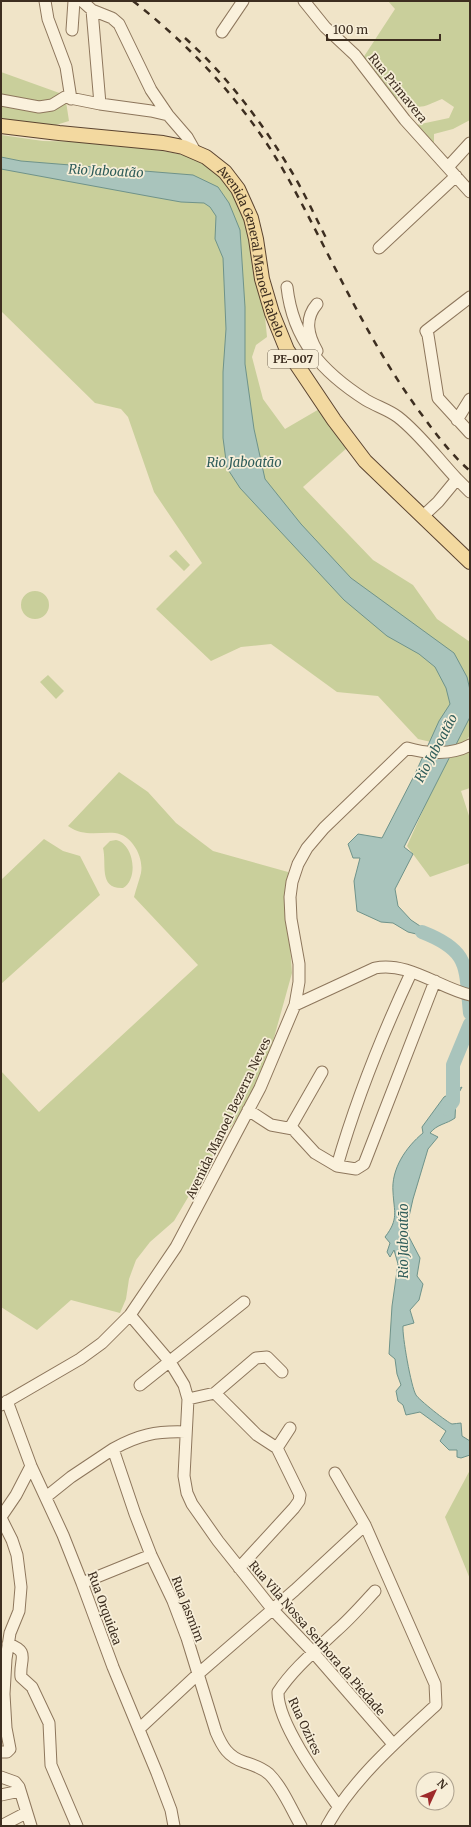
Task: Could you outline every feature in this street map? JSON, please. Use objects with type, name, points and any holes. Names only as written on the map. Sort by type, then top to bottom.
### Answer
[{"type":"main road","name":"Avenida General Manoel Rabelo","points":[[1,126],[163,143],[183,147],[206,158],[225,172],[238,189],[251,218],[262,279],[272,313],[287,350],[334,420],[365,462],[470,562]]},
{"type":"street","points":[[45,1],[48,19],[66,67],[70,99]]},
{"type":"street","points":[[72,30],[74,1]]},
{"type":"street","points":[[82,1],[92,10],[112,18],[119,24],[145,80],[168,115],[187,137],[196,153]]},
{"type":"street","points":[[222,32],[243,1]]},
{"type":"street","name":"Rua Primavera","points":[[304,1],[325,27],[355,55],[405,120],[470,192]]},
{"type":"street","points":[[92,10],[100,104]]},
{"type":"street","points":[[1,100],[39,107],[52,105],[63,98],[152,111],[168,115]]},
{"type":"street","points":[[448,167],[470,143]]},
{"type":"street","points":[[379,248],[456,176]]},
{"type":"street","points":[[287,287],[289,307],[295,325],[318,359],[343,385],[368,401],[399,417],[470,492]]},
{"type":"street","points":[[470,297],[426,331],[429,341],[436,393],[440,401],[470,433]]},
{"type":"street","points":[[317,304],[309,316],[311,337],[316,349],[334,376]]},
{"type":"street","points":[[457,420],[470,399]]},
{"type":"street","points":[[422,517],[438,502],[457,480]]},
{"type":"street","name":"Avenida Manoel Bezerra Neves","points":[[4,1403],[80,1359],[102,1343],[130,1315],[176,1247],[265,1077],[295,1006],[299,982],[299,964],[291,920],[290,897],[292,882],[298,864],[307,848],[324,828],[407,748],[421,751],[460,751],[470,745]]},
{"type":"street","points":[[295,1006],[375,968],[392,967],[435,982],[454,992],[470,995]]},
{"type":"street","points":[[337,1166],[349,1124],[396,1005],[411,973]]},
{"type":"street","points":[[248,1110],[271,1124],[290,1128],[302,1137],[315,1153],[337,1166],[356,1169],[364,1164],[435,982]]},
{"type":"street","points":[[290,1128],[322,1072]]},
{"type":"street","points":[[140,1385],[244,1302]]},
{"type":"street","name":"Rua Vila Nossa Senhora da Piedade","points":[[130,1315],[170,1362],[184,1385],[188,1399],[185,1432],[184,1476],[187,1493],[202,1520],[273,1610],[313,1652],[393,1744]]},
{"type":"street","points":[[188,1399],[215,1393],[256,1358],[267,1357],[282,1372]]},
{"type":"street","points":[[215,1393],[258,1435],[277,1448],[300,1495],[299,1501],[294,1508],[239,1568]]},
{"type":"street","name":"Rua Orquidea","points":[[4,1403],[82,1582],[113,1668],[139,1729],[170,1810],[174,1826]]},
{"type":"street","points":[[277,1448],[290,1428]]},
{"type":"street","points":[[46,1497],[81,1470],[128,1441],[152,1433],[165,1431],[185,1432]]},
{"type":"street","name":"Rua Jasmim","points":[[113,1449],[135,1514],[151,1554],[173,1601],[216,1732],[224,1749],[237,1759],[255,1765],[268,1773],[280,1789],[301,1826]]},
{"type":"street","points":[[5,1751],[4,1694],[6,1636],[19,1611],[21,1587],[17,1555],[12,1540],[1,1518],[16,1495],[31,1466]]},
{"type":"street","points":[[327,1826],[338,1806],[393,1744],[436,1705],[435,1684],[365,1525],[335,1473]]},
{"type":"street","points":[[139,1729],[198,1674],[273,1610],[365,1525]]},
{"type":"street","points":[[82,1582],[151,1554]]},
{"type":"street","name":"Rua Ozires","points":[[338,1806],[307,1763],[295,1740],[278,1698],[278,1692],[285,1682],[313,1652],[375,1591]]},
{"type":"street","points":[[6,1636],[22,1654],[21,1677],[32,1687],[49,1724],[51,1765],[76,1826]]},
{"type":"street","points":[[1,1777],[19,1788],[31,1826]]},
{"type":"street","points":[[1,1795],[19,1788]]},
{"type":"street","points":[[1,1826],[26,1812]]},
{"type":"green space","points":[[388,1],[469,1],[470,3],[470,120],[453,129],[434,134],[434,143],[416,125],[449,118],[454,107],[442,99],[420,107],[411,104],[401,95],[397,99],[384,87],[363,58],[395,9]]},
{"type":"green space","points":[[1,72],[65,95],[69,121],[56,125],[1,119]]},
{"type":"green space","points":[[1,135],[43,141],[97,142],[163,151],[199,158],[218,171],[235,192],[253,240],[263,296],[267,337],[256,345],[252,357],[263,399],[285,429],[321,408],[348,447],[303,487],[373,560],[413,585],[437,619],[470,642],[470,735],[461,749],[418,739],[378,696],[337,692],[271,644],[241,647],[211,661],[156,609],[202,563],[154,492],[128,417],[121,409],[95,403],[1,311]]},
{"type":"green space","points":[[176,550],[190,565],[184,571],[169,556]]},
{"type":"green space","points":[[35,591],[45,595],[49,605],[45,615],[35,619],[25,615],[21,605],[25,595]]},
{"type":"green space","points":[[48,675],[64,691],[56,699],[40,682]]},
{"type":"green space","points":[[470,745],[470,788],[461,791],[470,819],[470,863],[430,877],[407,846],[444,763],[455,751]]},
{"type":"green space","points":[[119,772],[148,792],[176,823],[213,851],[288,872],[288,918],[292,973],[260,1088],[225,1135],[174,1221],[150,1242],[136,1260],[129,1279],[126,1299],[120,1313],[71,1300],[37,1330],[1,1307],[1,1071],[39,1112],[198,965],[134,897],[141,873],[141,860],[136,848],[131,842],[127,838],[115,833],[85,833],[79,832],[68,826]]},
{"type":"green space","points":[[44,839],[63,851],[80,856],[100,895],[1,984],[1,880]]},
{"type":"green space","points":[[116,840],[127,848],[132,862],[133,870],[131,877],[128,884],[123,888],[115,887],[110,884],[105,874],[103,848],[110,841]]},
{"type":"green space","points":[[470,1470],[470,1579],[445,1517]]},
{"type":"water","name":"Rio Jaboatão","points":[[1,157],[21,161],[193,175],[218,187],[229,203],[240,230],[245,307],[245,364],[254,429],[265,479],[301,524],[351,578],[454,653],[467,677],[470,690],[470,717],[404,847],[413,854],[395,889],[398,906],[411,920],[441,940],[408,932],[393,923],[381,922],[357,911],[354,881],[360,858],[353,858],[348,844],[358,834],[382,838],[415,774],[439,721],[450,704],[446,688],[435,667],[419,654],[387,636],[344,600],[240,488],[227,468],[223,438],[223,372],[226,329],[223,258],[215,239],[216,216],[210,207],[204,203],[181,202],[1,169]]},
{"type":"water","points":[[462,1087],[456,1098],[455,1118],[436,1128],[430,1133],[438,1137],[428,1149],[413,1199],[408,1221],[408,1235],[420,1258],[417,1276],[423,1284],[419,1300],[410,1310],[414,1323],[403,1326],[407,1361],[416,1395],[427,1406],[449,1423],[461,1423],[462,1436],[470,1441],[470,1455],[461,1458],[457,1457],[457,1450],[449,1450],[440,1441],[446,1431],[420,1412],[406,1415],[403,1405],[398,1401],[396,1391],[401,1385],[397,1374],[395,1359],[389,1354],[392,1306],[398,1264],[394,1250],[390,1257],[387,1252],[390,1243],[385,1237],[394,1220],[395,1210],[393,1183],[394,1175],[401,1159],[411,1145],[423,1133],[422,1127],[444,1097]]},
{"type":"waterway","name":"Rio Jaboatão","points":[[422,932],[449,946],[462,962],[466,972],[470,1013]]},
{"type":"waterway","name":"Rio Jaboatão","points":[[447,1109],[453,1101],[453,1065],[470,1024]]},
{"type":"railway","points":[[133,1],[200,61],[257,129],[289,180],[352,302],[386,362],[435,433],[470,471]]},
{"type":"railway","points":[[185,38],[229,83],[255,116],[295,178],[327,240]]}]
